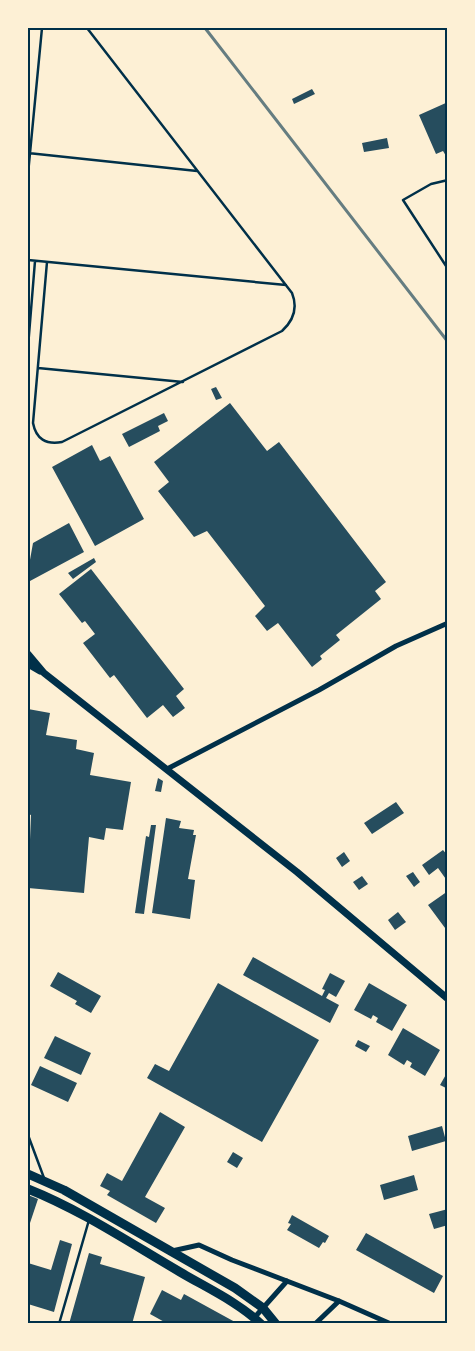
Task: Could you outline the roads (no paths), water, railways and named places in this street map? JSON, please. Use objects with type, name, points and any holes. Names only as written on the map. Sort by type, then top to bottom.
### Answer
[{"type":"main road","points":[[28,1174],[45,1180],[234,1288],[263,1308],[276,1324]]},
{"type":"main road","points":[[28,1189],[89,1219],[144,1250],[238,1306],[258,1321]]},
{"type":"street","points":[[167,769],[319,690],[396,646],[448,623]]},
{"type":"street","points":[[28,654],[44,673]]},
{"type":"street","points":[[28,664],[44,673],[167,769],[296,872],[448,999]]},
{"type":"street","points":[[144,1250],[151,1239]]},
{"type":"street","points":[[172,1251],[199,1245],[232,1260],[340,1301],[391,1324]]},
{"type":"street","points":[[258,1321],[263,1308],[287,1281]]},
{"type":"street","points":[[315,1324],[340,1301]]},
{"type":"lane","points":[[28,174],[28,154],[42,28]]},
{"type":"lane","points":[[47,262],[33,423],[34,431],[45,442],[54,444],[62,442],[183,382],[282,332],[294,317],[295,301],[286,285],[87,28]]},
{"type":"lane","points":[[28,154],[197,171]]},
{"type":"lane","points":[[448,180],[431,184],[403,200],[448,269]]},
{"type":"lane","points":[[28,260],[286,285]]},
{"type":"lane","points":[[28,347],[35,261]]},
{"type":"lane","points":[[38,368],[183,382]]},
{"type":"lane","points":[[28,1134],[45,1180],[39,1193]]},
{"type":"lane","points":[[59,1324],[89,1219]]},
{"type":"railway","points":[[205,28],[448,342]]}]
